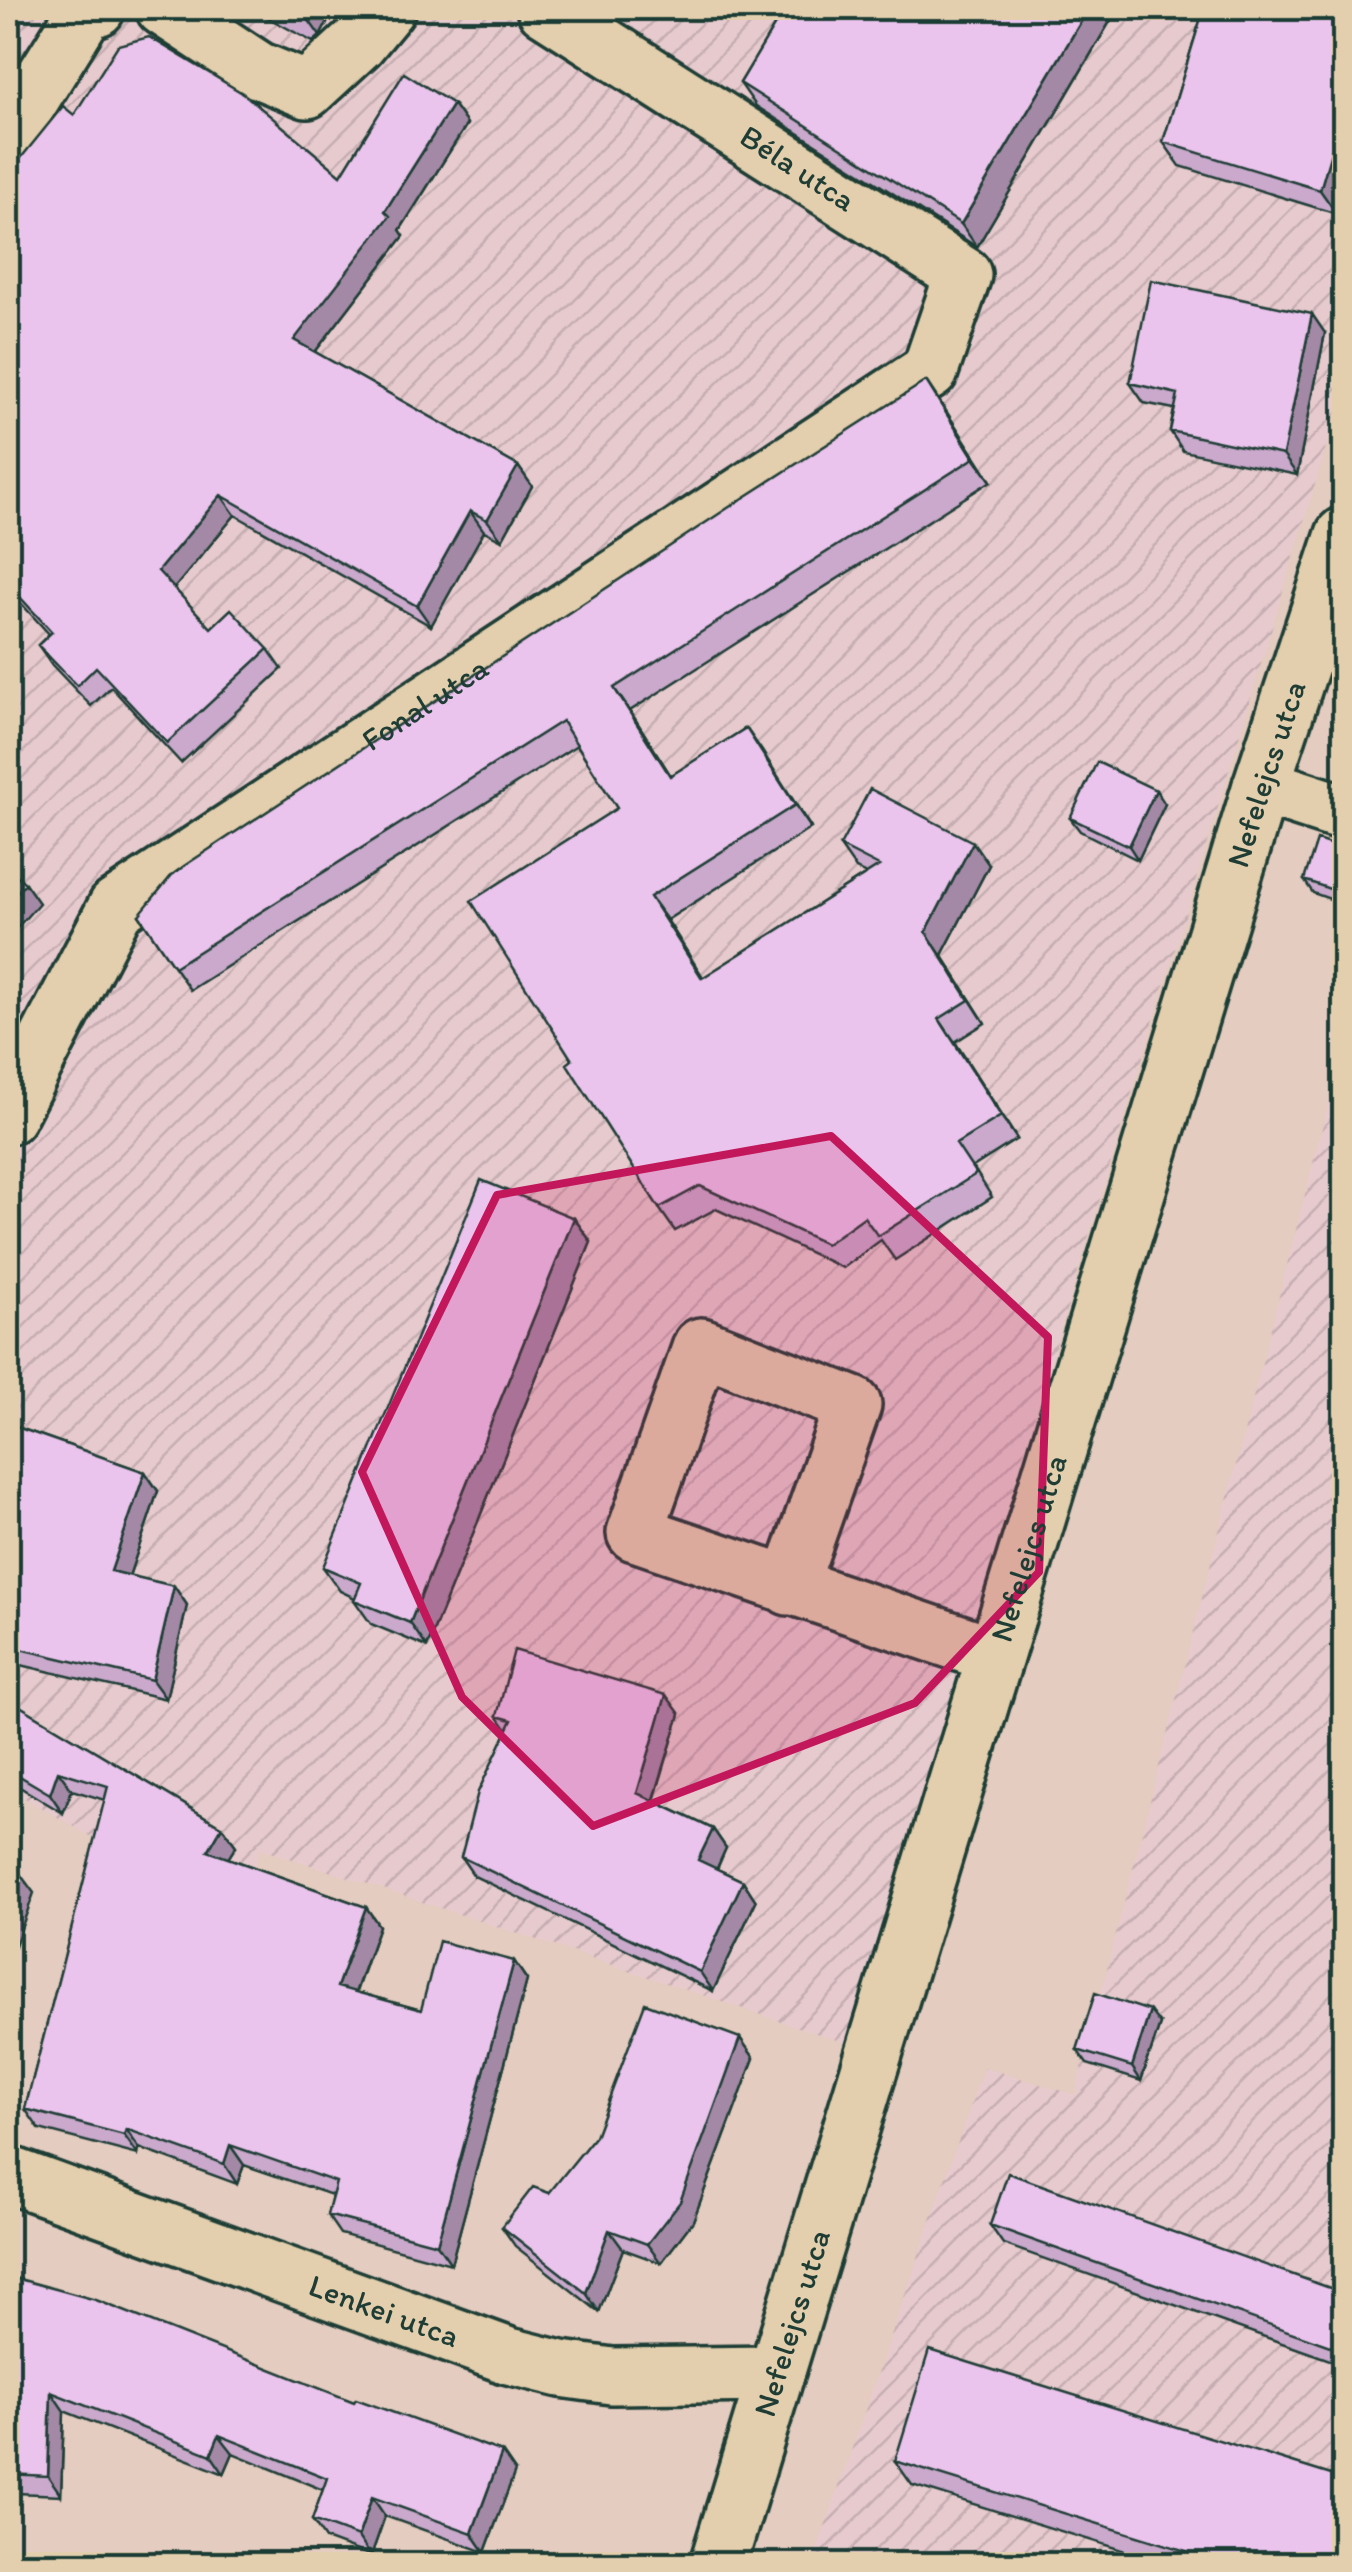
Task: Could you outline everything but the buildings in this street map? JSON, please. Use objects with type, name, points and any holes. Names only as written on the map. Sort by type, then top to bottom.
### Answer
[{"type":"street","points":[[8,136],[85,12],[97,8]]},
{"type":"street","points":[[164,8],[258,70],[307,90],[358,43],[387,8]]},
{"type":"street","name":"Béla utca","points":[[546,8],[963,274],[930,371]]},
{"type":"street","name":"Fonal utca","points":[[8,1116],[116,908],[930,371]]},
{"type":"street","name":"Nefelejcs utca","points":[[718,2564],[1261,786],[1344,535]]},
{"type":"street","points":[[1261,786],[1344,813]]},
{"type":"street","points":[[789,1587],[853,1405],[701,1346],[635,1533],[789,1587],[995,1655]]},
{"type":"street","name":"Lenkei utca","points":[[8,2174],[509,2356],[612,2376],[775,2374]]},
{"type":"highlighted area","points":[[831,1136],[1048,1337],[1039,1572],[915,1703],[593,1826],[462,1697],[362,1472],[497,1195]]},
{"type":"shaded area","points":[[8,8],[1344,8],[1344,388],[846,2043],[260,1848],[237,1922],[8,1788]]},
{"type":"shaded area","points":[[1344,1042],[1344,2564],[812,2564],[984,2067],[1075,2095]]}]
